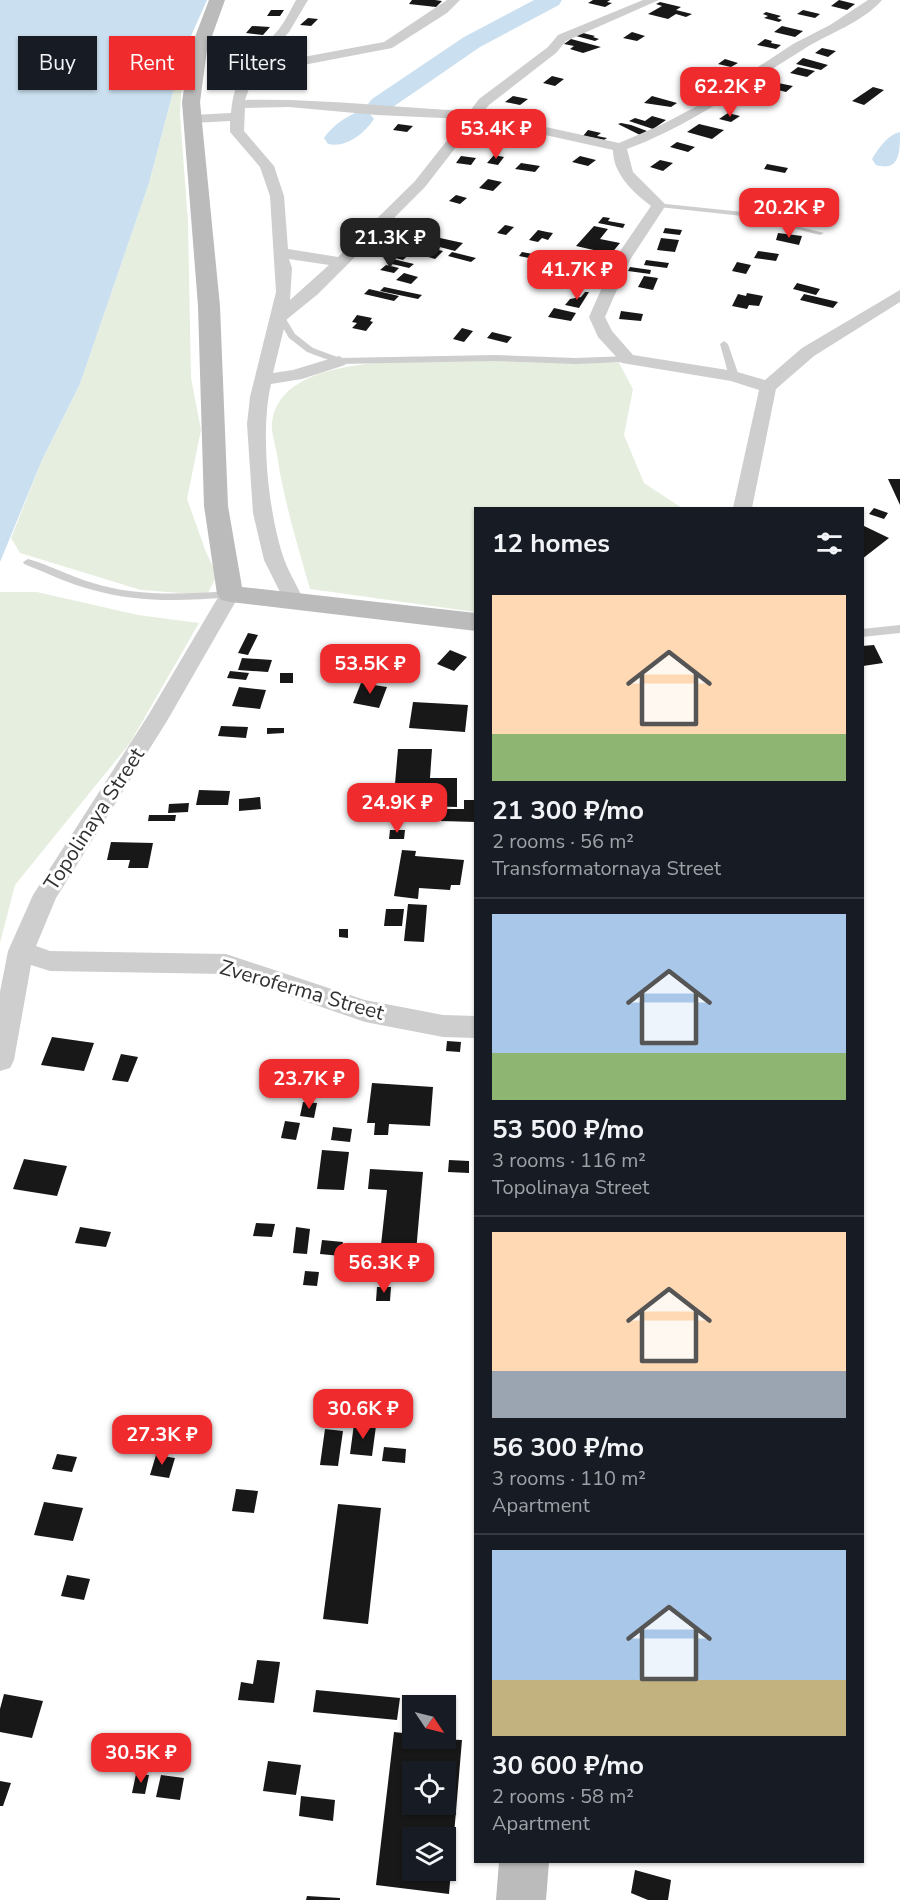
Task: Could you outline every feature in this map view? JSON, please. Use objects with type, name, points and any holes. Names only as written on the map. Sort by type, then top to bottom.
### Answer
[{"type":"street","points":[[217,0],[196,50],[191,74],[209,306],[216,506],[230,594],[432,615],[474,622]]},
{"type":"street","points":[[279,36],[302,0]]},
{"type":"street","points":[[307,60],[388,45],[443,10],[454,0]]},
{"type":"street","points":[[280,316],[312,291],[420,184],[439,163],[472,115],[484,102],[552,50],[562,38],[653,0]]},
{"type":"street","points":[[193,119],[290,103],[377,111],[472,115],[620,147],[656,135],[701,110],[756,77],[794,48],[834,28],[876,0]]},
{"type":"street","points":[[240,90],[238,95],[237,132],[267,166],[274,186],[281,232],[280,254],[284,268],[280,316],[263,380],[256,424],[263,513],[274,560],[294,601]]},
{"type":"street","points":[[620,147],[619,158],[628,175],[659,205],[622,260],[597,317],[604,333],[628,359],[734,376],[768,387]]},
{"type":"street","points":[[280,254],[341,262]]},
{"type":"street","points":[[743,507],[768,387],[808,352],[900,295]]},
{"type":"street","points":[[263,380],[296,375],[339,361]]},
{"type":"street","name":"Topolinaya Street","points":[[0,1060],[21,951],[45,895],[159,716],[230,594]]},
{"type":"street","name":"Zveroferma Street","points":[[21,951],[50,961],[168,961],[226,964],[365,1011],[443,1026],[474,1027]]},
{"type":"street","points":[[520,1900],[524,1863]]},
{"type":"lane","points":[[659,205],[743,214],[820,233]]},
{"type":"lane","points":[[280,316],[292,336],[310,350],[339,361],[495,358],[575,361],[628,359]]},
{"type":"lane","points":[[724,344],[734,376]]},
{"type":"lane","points":[[28,562],[96,588],[131,596],[183,598],[230,594]]},
{"type":"lane","points":[[864,633],[900,629]]},
{"type":"green space","points":[[174,90],[181,90],[180,114],[188,222],[191,378],[201,430],[187,499],[217,575],[207,595],[141,590],[20,553],[11,538],[42,460],[80,384],[149,183]]},
{"type":"green space","points":[[426,360],[619,363],[633,389],[624,435],[644,483],[680,507],[474,507],[474,612],[310,589],[287,506],[272,431],[272,423],[281,399],[300,383],[327,372],[359,365]]},
{"type":"green space","points":[[0,592],[37,592],[138,615],[199,623],[130,743],[15,885],[0,943]]},
{"type":"water","points":[[0,0],[207,0],[191,36],[109,36],[109,90],[174,90],[149,183],[80,384],[42,460],[0,562]]},
{"type":"building","points":[[412,0],[442,1],[436,7],[409,4]]},
{"type":"building","points":[[593,0],[610,0],[607,2],[612,3],[605,7],[588,3]]},
{"type":"building","points":[[839,0],[855,4],[847,10],[831,6]]},
{"type":"building","points":[[660,2],[681,7],[676,10],[692,14],[686,17],[676,14],[668,19],[648,14],[662,6],[656,4]]},
{"type":"building","points":[[271,10],[284,10],[280,16],[267,16]]},
{"type":"building","points":[[803,10],[820,14],[815,18],[797,14]]},
{"type":"building","points":[[766,12],[781,16],[777,18],[782,20],[779,22],[764,18],[768,16],[763,14]]},
{"type":"building","points":[[308,18],[318,19],[311,26],[300,25]]},
{"type":"building","points":[[252,26],[270,27],[263,35],[246,33]]},
{"type":"building","points":[[782,26],[803,31],[795,37],[774,32]]},
{"type":"building","points":[[632,32],[645,36],[637,41],[623,38]]},
{"type":"building","points":[[583,33],[599,39],[595,41],[576,36]]},
{"type":"building","points":[[571,39],[601,47],[583,53],[570,49],[574,46],[564,44]]},
{"type":"building","points":[[765,39],[781,45],[776,49],[757,45]]},
{"type":"building","points":[[822,48],[836,51],[828,57],[815,53]]},
{"type":"building","points":[[803,58],[828,65],[821,70],[796,64]]},
{"type":"building","points":[[725,59],[738,63],[731,67],[718,64]]},
{"type":"building","points":[[798,67],[815,71],[807,77],[790,73]]},
{"type":"building","points":[[552,76],[564,79],[555,86],[543,83]]},
{"type":"building","points":[[778,83],[793,86],[786,92],[770,88]]},
{"type":"building","points":[[873,87],[884,90],[864,105],[852,101]]},
{"type":"building","points":[[513,96],[528,99],[520,105],[505,102]]},
{"type":"building","points":[[652,96],[677,103],[671,107],[644,103]]},
{"type":"building","points":[[728,113],[740,116],[731,122],[719,119]]},
{"type":"building","points":[[652,116],[666,120],[653,129],[629,121],[635,118],[645,121]]},
{"type":"building","points":[[398,124],[413,126],[407,132],[393,130]]},
{"type":"building","points":[[618,124],[647,131],[640,135]]},
{"type":"building","points":[[699,124],[724,130],[712,139],[687,132]]},
{"type":"building","points":[[588,130],[601,133],[597,136],[607,138],[604,140],[583,136]]},
{"type":"building","points":[[677,142],[695,147],[688,152],[670,147]]},
{"type":"building","points":[[494,155],[504,157],[498,165],[487,163]]},
{"type":"building","points":[[461,156],[476,158],[471,165],[456,163]]},
{"type":"building","points":[[580,156],[596,160],[588,166],[572,162]]},
{"type":"building","points":[[660,160],[673,163],[663,171],[650,167]]},
{"type":"building","points":[[521,163],[540,166],[535,172],[515,169]]},
{"type":"building","points":[[767,164],[788,168],[785,173],[764,169]]},
{"type":"building","points":[[488,179],[502,182],[493,191],[479,188]]},
{"type":"building","points":[[456,195],[467,198],[460,204],[449,201]]},
{"type":"building","points":[[603,217],[610,218],[608,221],[625,224],[623,228],[598,223]]},
{"type":"building","points":[[410,218],[432,223],[425,229],[403,224]]},
{"type":"building","points":[[505,225],[514,227],[506,235],[497,233]]},
{"type":"building","points":[[594,226],[608,229],[600,239],[620,243],[611,254],[576,246]]},
{"type":"building","points":[[665,228],[682,230],[680,235],[663,233]]},
{"type":"building","points":[[538,230],[553,233],[548,240],[542,238],[538,242],[529,240]]},
{"type":"building","points":[[778,233],[802,236],[799,245],[776,240]]},
{"type":"building","points":[[440,238],[463,243],[455,251],[432,245]]},
{"type":"building","points":[[661,238],[679,240],[675,252],[657,250]]},
{"type":"building","points":[[396,240],[418,246],[403,260],[381,254]]},
{"type":"building","points":[[430,248],[443,251],[435,259],[422,255]]},
{"type":"building","points":[[591,250],[609,256],[599,263],[581,257]]},
{"type":"building","points":[[758,251],[779,254],[776,261],[754,258]]},
{"type":"building","points":[[452,252],[476,258],[471,262],[448,256]]},
{"type":"building","points":[[522,252],[543,256],[539,260],[519,256]]},
{"type":"building","points":[[393,259],[414,264],[409,268],[388,263]]},
{"type":"building","points":[[646,260],[669,263],[667,268],[644,265]]},
{"type":"building","points":[[737,262],[751,265],[746,274],[732,271]]},
{"type":"building","points":[[588,264],[605,267],[600,273],[584,270]]},
{"type":"building","points":[[386,265],[399,268],[394,273],[380,270]]},
{"type":"building","points":[[630,267],[651,270],[650,274],[628,271]]},
{"type":"building","points":[[550,271],[570,276],[564,282],[544,278]]},
{"type":"building","points":[[579,272],[600,276],[592,287],[571,283]]},
{"type":"building","points":[[404,273],[418,277],[411,284],[396,280]]},
{"type":"building","points":[[644,276],[658,278],[653,290],[638,287]]},
{"type":"building","points":[[797,283],[820,289],[816,295],[793,289]]},
{"type":"building","points":[[384,287],[422,295],[418,299],[380,291]]},
{"type":"building","points":[[369,289],[399,296],[394,301],[364,294]]},
{"type":"building","points":[[585,292],[589,292],[579,308],[565,305],[570,299],[581,297]]},
{"type":"building","points":[[747,293],[763,296],[759,306],[749,305],[747,309],[732,306],[738,294],[746,296]]},
{"type":"building","points":[[804,294],[838,302],[833,308],[800,300]]},
{"type":"building","points":[[554,308],[576,313],[571,321],[548,317]]},
{"type":"building","points":[[621,311],[643,314],[641,321],[619,319]]},
{"type":"building","points":[[357,315],[372,318],[370,321],[373,322],[366,331],[352,328],[357,323],[352,322]]},
{"type":"building","points":[[462,328],[473,331],[464,342],[453,339]]},
{"type":"building","points":[[492,332],[512,337],[507,343],[487,338]]},
{"type":"building","points":[[888,479],[900,479],[900,505]]},
{"type":"building","points":[[874,508],[888,513],[884,519],[869,514]]},
{"type":"building","points":[[864,526],[889,538],[864,557]]},
{"type":"building","points":[[248,633],[258,635],[248,655],[238,653]]},
{"type":"building","points":[[874,645],[883,663],[864,666],[864,646]]},
{"type":"building","points":[[450,650],[467,657],[454,671],[437,664]]},
{"type":"building","points":[[242,658],[272,660],[268,672],[238,670]]},
{"type":"building","points":[[230,671],[249,673],[246,680],[227,678]]},
{"type":"building","points":[[280,673],[293,673],[293,683],[280,683]]},
{"type":"building","points":[[361,683],[387,687],[379,708],[353,703]]},
{"type":"building","points":[[239,687],[266,690],[260,709],[232,706]]},
{"type":"building","points":[[413,702],[468,705],[465,732],[409,728]]},
{"type":"building","points":[[221,726],[248,727],[246,738],[218,736]]},
{"type":"building","points":[[267,728],[284,728],[284,733],[267,734]]},
{"type":"building","points":[[398,749],[432,749],[430,778],[457,778],[457,807],[422,806],[422,812],[408,812],[410,785],[395,784]]},
{"type":"building","points":[[199,790],[230,791],[228,805],[196,805]]},
{"type":"building","points":[[260,797],[261,809],[239,811],[239,799]]},
{"type":"building","points":[[464,800],[474,800],[474,822],[441,821],[441,809],[464,809]]},
{"type":"building","points":[[189,803],[188,812],[168,813],[169,804]]},
{"type":"building","points":[[149,815],[176,815],[175,821],[148,821]]},
{"type":"building","points":[[390,830],[405,830],[404,839],[389,839]]},
{"type":"building","points":[[111,842],[153,843],[148,868],[128,868],[130,860],[107,860]]},
{"type":"building","points":[[402,850],[416,851],[415,856],[464,860],[460,885],[451,885],[450,890],[419,888],[418,899],[394,896]]},
{"type":"building","points":[[408,904],[427,905],[424,942],[404,941]]},
{"type":"building","points":[[386,909],[404,909],[402,926],[384,926]]},
{"type":"building","points":[[339,929],[348,929],[348,938],[339,937]]},
{"type":"building","points":[[52,1037],[94,1043],[84,1071],[41,1065]]},
{"type":"building","points":[[447,1041],[461,1042],[460,1052],[446,1051]]},
{"type":"building","points":[[121,1054],[138,1057],[128,1082],[112,1080]]},
{"type":"building","points":[[295,1065],[326,1069],[319,1096],[288,1093]]},
{"type":"building","points":[[372,1083],[433,1087],[430,1126],[389,1124],[388,1135],[374,1135],[375,1123],[367,1123]]},
{"type":"building","points":[[303,1102],[317,1103],[314,1118],[300,1116]]},
{"type":"building","points":[[285,1121],[300,1123],[296,1140],[281,1138]]},
{"type":"building","points":[[333,1127],[352,1129],[350,1142],[331,1140]]},
{"type":"building","points":[[322,1150],[349,1152],[344,1190],[317,1189]]},
{"type":"building","points":[[24,1159],[67,1166],[57,1196],[13,1189]]},
{"type":"building","points":[[449,1160],[469,1161],[469,1173],[448,1172]]},
{"type":"building","points":[[370,1169],[423,1172],[414,1275],[361,1271],[364,1243],[381,1245],[387,1190],[368,1189]]},
{"type":"building","points":[[256,1223],[275,1224],[272,1237],[253,1236]]},
{"type":"building","points":[[80,1227],[111,1232],[106,1247],[75,1243]]},
{"type":"building","points":[[296,1227],[310,1229],[307,1254],[293,1253]]},
{"type":"building","points":[[322,1240],[343,1242],[341,1256],[320,1254]]},
{"type":"building","points":[[305,1271],[319,1272],[317,1286],[303,1285]]},
{"type":"building","points":[[377,1287],[391,1287],[390,1301],[376,1301]]},
{"type":"building","points":[[354,1424],[376,1426],[372,1456],[350,1454]]},
{"type":"building","points":[[325,1429],[343,1431],[338,1466],[320,1465]]},
{"type":"building","points":[[384,1447],[406,1449],[405,1463],[382,1461]]},
{"type":"building","points":[[57,1454],[77,1457],[72,1472],[52,1469]]},
{"type":"building","points":[[156,1455],[175,1458],[169,1478],[150,1475]]},
{"type":"building","points":[[236,1489],[258,1491],[254,1513],[232,1511]]},
{"type":"building","points":[[44,1502],[83,1508],[73,1541],[34,1535]]},
{"type":"building","points":[[338,1504],[381,1508],[368,1624],[323,1619]]},
{"type":"building","points":[[67,1575],[90,1579],[84,1600],[61,1596]]},
{"type":"building","points":[[257,1660],[280,1662],[274,1703],[238,1700],[241,1682],[253,1684]]},
{"type":"building","points":[[316,1690],[400,1698],[397,1720],[313,1712]]},
{"type":"building","points":[[4,1694],[43,1701],[32,1738],[0,1732],[0,1709]]},
{"type":"building","points":[[394,1732],[402,1733],[402,1749],[456,1749],[456,1740],[462,1740],[456,1811],[456,1761],[402,1761],[402,1815],[456,1815],[455,1827],[402,1827],[402,1881],[450,1881],[449,1894],[376,1885]]},
{"type":"building","points":[[268,1761],[301,1765],[296,1795],[263,1791]]},
{"type":"building","points":[[136,1774],[149,1775],[145,1794],[132,1793]]},
{"type":"building","points":[[161,1775],[184,1778],[180,1800],[156,1797]]},
{"type":"building","points":[[0,1781],[11,1783],[3,1806],[0,1806]]},
{"type":"building","points":[[301,1796],[335,1800],[333,1821],[299,1816]]},
{"type":"building","points":[[635,1870],[671,1880],[668,1900],[648,1900],[631,1893]]},
{"type":"building","points":[[307,1896],[340,1898],[340,1900],[306,1900]]},
{"type":"waterway","points":[[381,104],[472,42],[551,0]]},
{"type":"waterway","points":[[337,138],[361,119]]},
{"type":"waterway","points":[[885,159],[900,140]]}]
